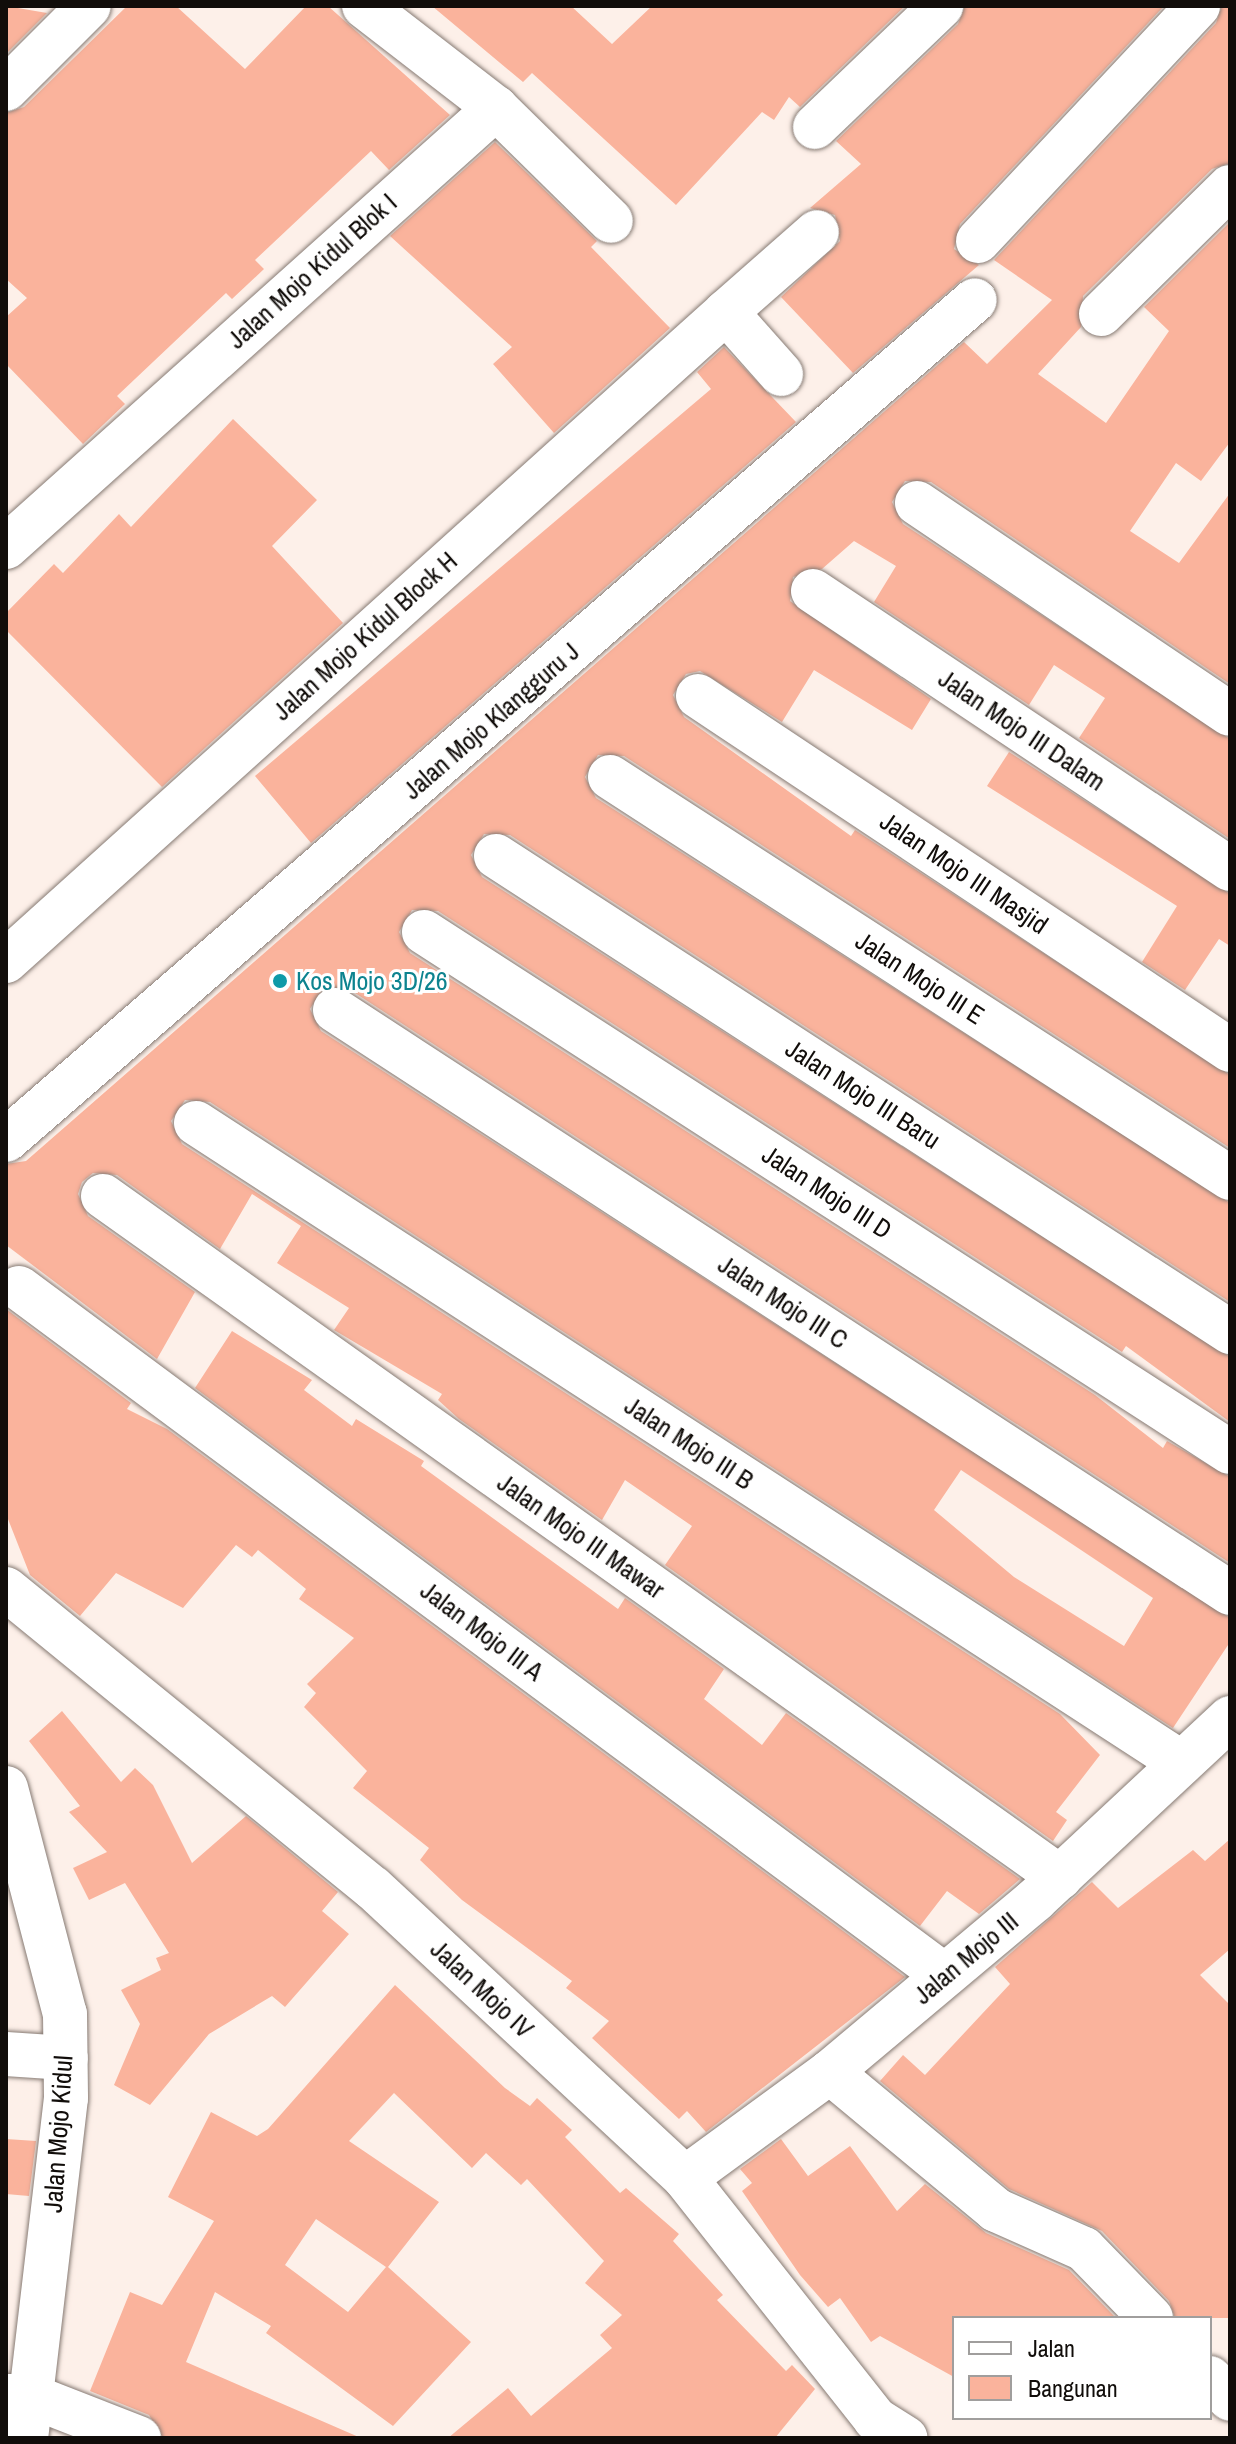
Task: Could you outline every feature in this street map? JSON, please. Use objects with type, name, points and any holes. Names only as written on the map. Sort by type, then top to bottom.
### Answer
[{"type":"street","points":[[6,89],[89,6]]},
{"type":"street","points":[[364,6],[496,108],[611,221]]},
{"type":"street","points":[[815,127],[941,6]]},
{"type":"street","points":[[978,241],[1198,6]]},
{"type":"street","name":"Jalan Mojo Kidul Blok I","points":[[6,547],[496,108]]},
{"type":"street","points":[[1101,314],[1230,187]]},
{"type":"street","name":"Jalan Mojo Kidul Block H","points":[[6,961],[817,232]]},
{"type":"street","name":"Jalan Mojo Klangguru J","points":[[6,1140],[975,300]]},
{"type":"street","points":[[726,312],[781,374]]},
{"type":"street","points":[[917,503],[1230,714]]},
{"type":"street","name":"Jalan Mojo III Dalam","points":[[813,591],[1230,869]]},
{"type":"street","name":"Jalan Mojo III Masjid","points":[[698,696],[1230,1050]]},
{"type":"street","name":"Jalan Mojo III E","points":[[610,777],[1230,1178]]},
{"type":"street","name":"Jalan Mojo III Baru","points":[[496,856],[1230,1332]]},
{"type":"street","name":"Jalan Mojo III D","points":[[424,932],[1230,1452]]},
{"type":"street","name":"Jalan Mojo III C","points":[[335,1010],[1230,1593]]},
{"type":"street","name":"Jalan Mojo III B","points":[[196,1123],[1182,1763]]},
{"type":"street","name":"Jalan Mojo III Mawar","points":[[103,1196],[1060,1877]]},
{"type":"street","name":"Jalan Mojo III A","points":[[19,1288],[944,1975]]},
{"type":"street","name":"Jalan Mojo IV","points":[[9,1596],[373,1888],[685,2178],[875,2419],[906,2438]]},
{"type":"street","name":"Jalan Mojo III","points":[[685,2178],[830,2072],[1060,1877],[1230,1718]]},
{"type":"street","name":"Jalan Mojo Kidul","points":[[6,1788],[65,2014],[66,2058],[21,2410]]},
{"type":"street","points":[[6,2054],[66,2058]]},
{"type":"street","points":[[830,2072],[996,2210],[1084,2249],[1149,2316]]},
{"type":"street","points":[[1212,2380],[1230,2399]]},
{"type":"street","points":[[21,2410],[139,2438]]},
{"type":"building","points":[[6,6],[47,13],[6,54]]},
{"type":"building","points":[[127,6],[176,6],[245,69],[306,6],[328,6],[450,115],[389,170],[371,151],[255,260],[264,269],[232,299],[226,293],[117,396],[125,404],[83,444],[6,364],[6,317],[27,298],[6,279],[6,113],[24,107]]},
{"type":"building","points":[[432,6],[571,6],[612,44],[652,6],[905,6],[800,107],[789,97],[774,120],[762,112],[676,205],[532,73],[523,82]]},
{"type":"building","points":[[965,6],[1164,6],[960,224],[954,249],[979,265],[853,373],[781,297],[840,241],[835,215],[810,208],[861,164],[836,141],[958,24]]},
{"type":"building","points":[[1222,6],[1230,6],[1230,163],[1212,169],[1083,296],[1081,327],[1038,374],[1106,423],[1169,331],[1144,307],[1230,222],[1230,442],[1201,481],[1176,463],[1130,531],[1179,563],[1230,493],[1230,684],[931,482],[905,481],[892,502],[903,524],[1230,739],[1230,839],[1079,738],[1105,698],[1054,665],[1029,705],[874,602],[896,566],[854,541],[822,569],[793,577],[790,601],[931,699],[912,730],[814,670],[782,722],[700,671],[686,674],[673,695],[684,717],[851,836],[855,830],[1230,1075],[1230,1148],[624,756],[598,755],[585,777],[596,798],[1230,1203],[1230,1302],[510,835],[484,834],[471,855],[482,877],[1230,1357],[1230,1422],[1126,1346],[1122,1352],[438,911],[412,910],[399,932],[410,953],[1095,1395],[1163,1448],[1167,1441],[1230,1477],[1230,1563],[349,989],[323,988],[310,1009],[321,1031],[1230,1618],[1230,1642],[1173,1728],[210,1102],[185,1100],[171,1121],[182,1144],[1060,1714],[1100,1755],[1056,1812],[1067,1820],[1053,1841],[665,1565],[692,1526],[625,1480],[602,1520],[459,1419],[438,1400],[442,1394],[334,1330],[349,1308],[277,1263],[301,1226],[252,1194],[220,1249],[117,1175],[93,1173],[82,1182],[78,1194],[88,1216],[195,1292],[157,1359],[6,1245],[6,1164],[26,1161],[964,342],[987,364],[1052,300],[994,260],[1216,23]],"holes":[[[961,1470],[1153,1598],[1124,1646],[1014,1577],[934,1510]]]},
{"type":"building","points":[[495,142],[597,241],[591,247],[670,328],[554,433],[493,364],[512,347],[390,236]]},
{"type":"building","points":[[724,347],[796,422],[311,843],[255,776],[711,389],[697,372]]},
{"type":"building","points":[[233,419],[317,500],[272,546],[343,623],[162,787],[6,630],[6,613],[54,564],[63,573],[119,514],[131,527]]},
{"type":"building","points":[[1009,752],[1230,894],[1230,946],[1219,939],[1185,990],[1142,962],[1177,906],[987,786]]},
{"type":"building","points":[[6,1309],[131,1403],[127,1409],[167,1429],[905,1977],[706,2132],[687,2111],[679,2119],[592,2038],[609,2021],[566,1988],[572,1981],[462,1900],[420,1860],[429,1848],[353,1788],[367,1771],[304,1707],[316,1693],[307,1684],[354,1638],[299,1599],[306,1589],[258,1550],[252,1557],[236,1545],[183,1608],[116,1573],[80,1616],[30,1575],[6,1514]]},
{"type":"building","points":[[232,1331],[312,1380],[304,1390],[352,1426],[356,1419],[424,1461],[421,1466],[618,1609],[625,1598],[724,1669],[704,1699],[762,1745],[786,1713],[1020,1879],[979,1914],[947,1891],[920,1926],[195,1388]]},
{"type":"building","points":[[62,1711],[121,1782],[135,1768],[153,1785],[192,1863],[246,1816],[338,1892],[322,1911],[349,1934],[285,2007],[272,1996],[209,2034],[150,2105],[114,2085],[140,2024],[121,1990],[161,1970],[156,1958],[169,1953],[125,1883],[89,1900],[73,1868],[107,1852],[69,1812],[80,1806],[29,1741]]},
{"type":"building","points":[[1230,1839],[1230,1949],[1200,1975],[1230,2005],[1230,2318],[1174,2316],[1169,2301],[1102,2231],[1009,2189],[880,2081],[903,2055],[925,2075],[1010,1984],[995,1967],[1092,1882],[1118,1908],[1193,1850],[1205,1861]]},
{"type":"building","points":[[395,1985],[505,2088],[530,2106],[537,2098],[572,2130],[565,2137],[620,2193],[626,2188],[679,2234],[673,2241],[723,2295],[717,2300],[786,2371],[792,2365],[815,2389],[775,2438],[448,2438],[508,2388],[531,2416],[612,2348],[600,2335],[622,2315],[585,2283],[604,2261],[527,2179],[521,2185],[486,2153],[472,2168],[394,2093],[349,2141],[439,2202],[388,2267],[471,2342],[393,2426],[266,2333],[271,2326],[215,2292],[186,2362],[361,2438],[163,2438],[149,2415],[90,2391],[130,2292],[162,2305],[214,2221],[168,2197],[211,2112],[257,2136],[268,2129]],"holes":[[[316,2219],[386,2267],[348,2312],[285,2265]]]},
{"type":"building","points":[[6,2139],[36,2141],[29,2196],[6,2194]]},
{"type":"building","points":[[781,2139],[808,2176],[850,2146],[897,2211],[925,2184],[986,2233],[1069,2270],[1114,2316],[952,2316],[952,2376],[880,2336],[871,2342],[840,2298],[828,2307],[800,2275],[742,2191],[752,2183],[740,2169]]},
{"type":"place","name":"Kos Mojo 3D/26","points":[[280,981]]}]
